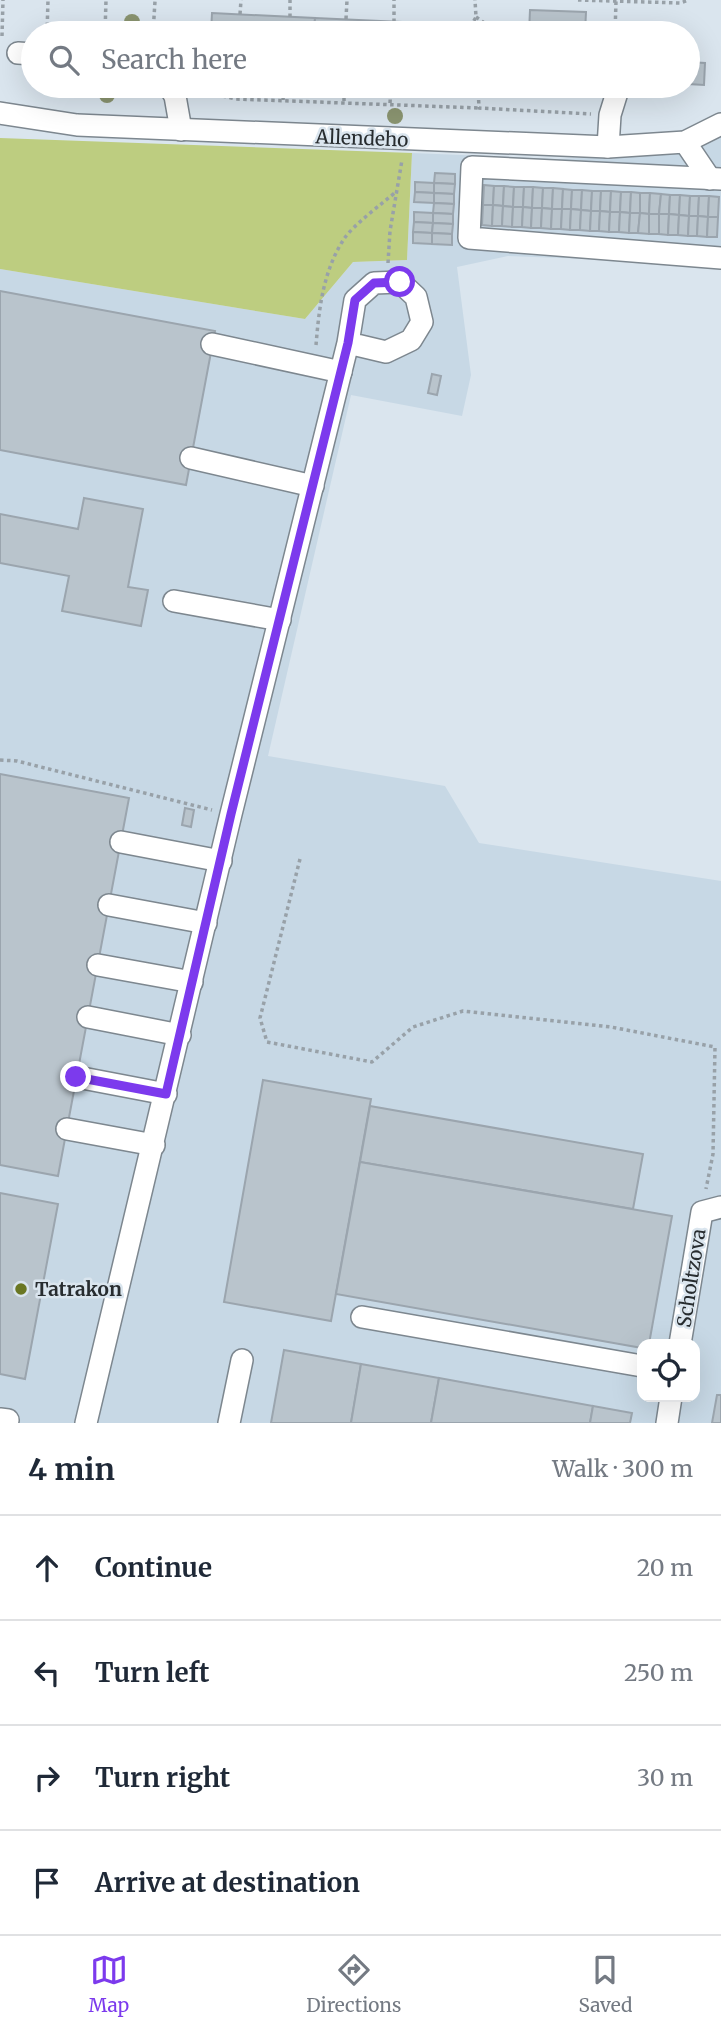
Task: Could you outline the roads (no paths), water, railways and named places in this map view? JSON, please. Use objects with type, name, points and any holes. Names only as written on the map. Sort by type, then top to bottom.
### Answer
[{"type":"street","points":[[176,98],[181,131]]},
{"type":"street","points":[[608,147],[610,115],[616,98]]},
{"type":"street","name":"Allendeho","points":[[0,113],[77,125],[181,131],[608,147],[685,142],[721,124]]},
{"type":"street","points":[[463,142],[472,167],[470,238],[721,258]]},
{"type":"street","points":[[685,142],[715,179]]},
{"type":"street","points":[[472,167],[715,179]]},
{"type":"street","points":[[86,1423],[231,814],[348,343],[355,300],[374,283],[400,282],[416,297],[422,322],[411,340],[386,352],[348,343]]},
{"type":"street","points":[[212,344],[341,372]]},
{"type":"street","points":[[191,458],[313,486]]},
{"type":"street","points":[[174,601],[280,620]]},
{"type":"street","points":[[121,842],[221,861]]},
{"type":"street","points":[[109,905],[206,923]]},
{"type":"street","points":[[98,965],[192,982]]},
{"type":"street","points":[[88,1017],[180,1035]]},
{"type":"street","points":[[76,1077],[166,1094]]},
{"type":"street","points":[[67,1129],[154,1145]]},
{"type":"street","name":"Scholtzova","points":[[681,1339],[712,1209]]},
{"type":"street","points":[[362,1317],[637,1365]]},
{"type":"street","points":[[229,1423],[242,1360]]},
{"type":"street","points":[[667,1423],[670,1402]]},
{"type":"place","name":"Tatrakon","points":[[21,1289]]}]
